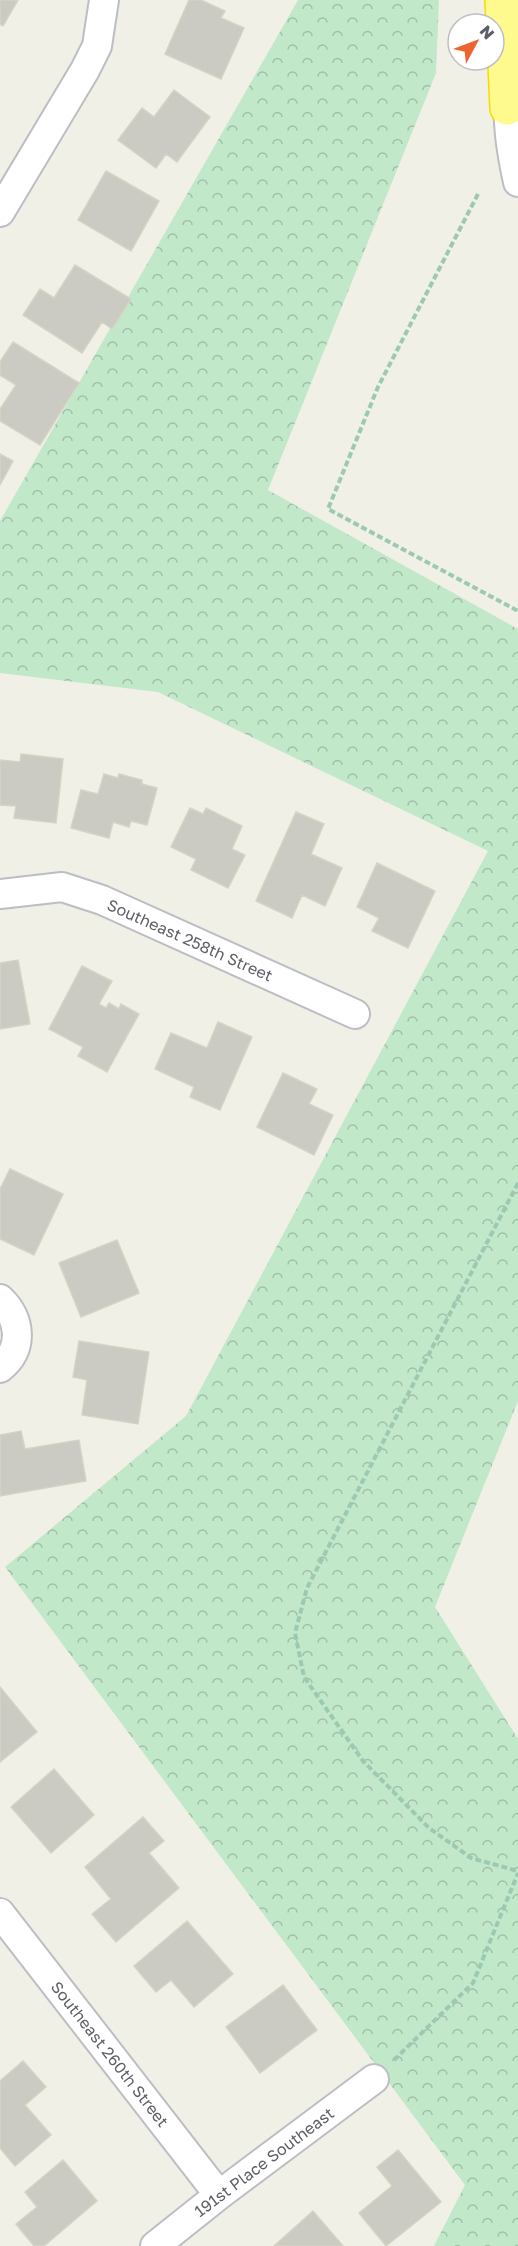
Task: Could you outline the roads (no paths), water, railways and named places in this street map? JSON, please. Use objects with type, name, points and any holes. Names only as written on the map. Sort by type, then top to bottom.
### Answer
[{"type":"highway","points":[[502,0],[507,108]]},
{"type":"street","points":[[0,212],[85,70],[96,46],[104,0]]},
{"type":"street","points":[[518,18],[507,108],[512,155],[518,182]]},
{"type":"street","name":"Southeast 258th Street","points":[[10,893],[62,887],[102,900],[355,1014]]},
{"type":"street","points":[[0,1299],[10,1310],[16,1323],[17,1337],[14,1351],[0,1368]]},
{"type":"street","name":"Southeast 260th Street","points":[[0,1913],[219,2195]]},
{"type":"street","name":"191st Place Southeast","points":[[155,2246],[374,2079]]}]
